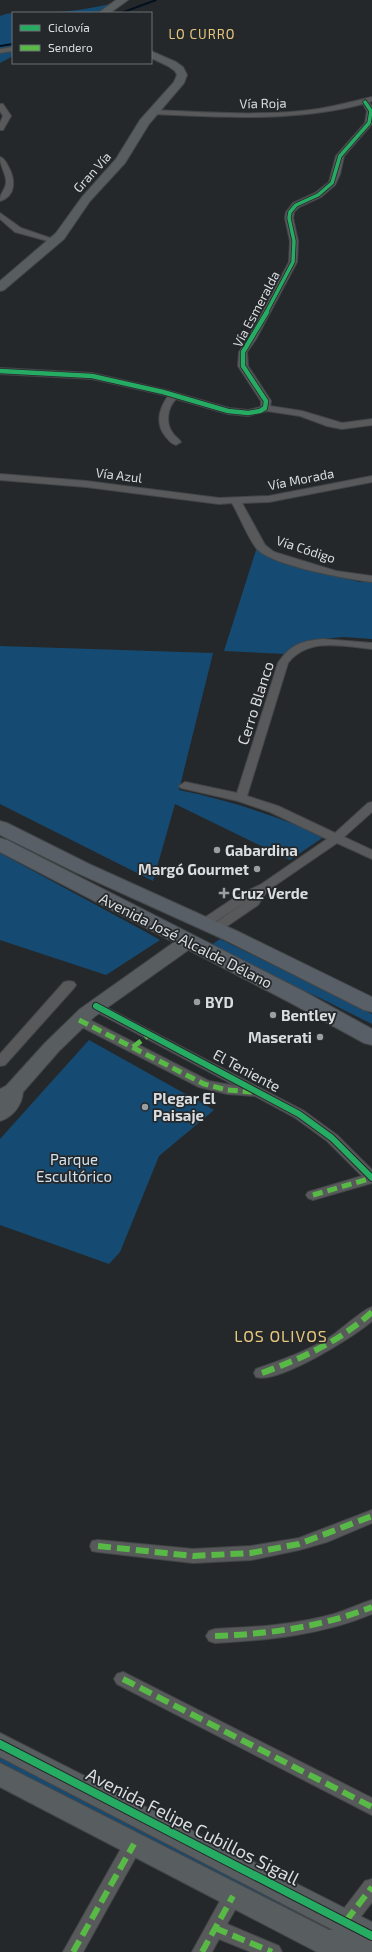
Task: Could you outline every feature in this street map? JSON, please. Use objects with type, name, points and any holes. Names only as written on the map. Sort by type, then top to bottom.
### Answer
[{"type":"main road","points":[[105,12],[123,0]]},
{"type":"main road","name":"Gran Vía","points":[[0,287],[55,242],[86,199],[118,165],[136,133],[152,112],[179,83],[182,75],[179,70],[172,64],[152,54]]},
{"type":"main road","name":"Avenida José Alcalde Délano","points":[[0,827],[111,881],[210,926],[372,1006]]},
{"type":"main road","name":"Avenida José Alcalde Délano","points":[[0,844],[297,997],[372,1038]]},
{"type":"main road","points":[[0,1114],[12,1100],[7,1093],[79,1020],[96,1006],[188,942],[192,936],[189,924],[144,902],[111,881]]},
{"type":"main road","points":[[297,997],[308,996],[372,1027]]},
{"type":"main road","name":"Avenida Felipe Cubillos Sigall","points":[[0,1744],[346,1921],[372,1936]]},
{"type":"main road","points":[[0,1774],[233,1896],[333,1946],[361,1946],[372,1936]]},
{"type":"street","points":[[0,51],[12,49]]},
{"type":"street","name":"Vía Roja","points":[[152,112],[284,116],[325,111],[368,101]]},
{"type":"street","name":"Vía Esmeralda","points":[[265,408],[266,400],[243,366],[243,352],[252,339],[293,262],[294,241],[289,218],[290,212],[296,205],[318,195],[332,183],[336,174],[340,156],[369,122],[371,111],[368,101]]},
{"type":"street","points":[[0,106],[7,116],[0,128]]},
{"type":"street","points":[[0,159],[11,180],[7,191],[0,199]]},
{"type":"street","points":[[0,215],[9,224],[24,232],[55,242]]},
{"type":"street","points":[[0,371],[92,376],[228,411],[248,413],[260,411],[265,408],[302,414],[330,424],[342,426],[372,422]]},
{"type":"street","points":[[174,396],[166,406],[164,416],[166,430],[176,442]]},
{"type":"street","name":"Vía Azul","points":[[0,477],[101,486],[208,500],[235,500]]},
{"type":"street","name":"Vía Morada","points":[[235,500],[269,499],[372,479]]},
{"type":"street","name":"Vía Código","points":[[235,500],[261,547],[270,554],[335,574],[372,579]]},
{"type":"street","name":"Cerro Blanco","points":[[241,798],[284,663],[288,655],[298,649],[316,643],[372,646]]},
{"type":"street","points":[[185,786],[241,798],[287,814],[372,855]]},
{"type":"street","points":[[210,926],[254,902],[264,888],[336,838],[372,806]]},
{"type":"street","points":[[0,1062],[69,985]]},
{"type":"street","name":"El Teniente","points":[[96,1006],[281,1102],[316,1126],[346,1151],[372,1178],[312,1195]]},
{"type":"street","name":"El Teniente","points":[[79,1020],[204,1084],[227,1090],[262,1093]]},
{"type":"street","points":[[133,1047],[150,1034]]},
{"type":"street","points":[[262,1372],[303,1358],[322,1348],[356,1326],[372,1312]]},
{"type":"street","points":[[98,1546],[193,1556],[251,1553],[299,1544],[322,1537],[372,1516]]},
{"type":"street","points":[[215,1636],[294,1629],[337,1620],[372,1607]]},
{"type":"street","points":[[123,1679],[372,1807]]},
{"type":"street","points":[[73,1952],[134,1844]]},
{"type":"street","points":[[346,1921],[372,1888]]},
{"type":"street","points":[[202,1952],[233,1896]]},
{"type":"street","points":[[215,1928],[272,1952]]},
{"type":"green space","points":[[110,4],[99,12],[45,12],[67,11]]},
{"type":"green space","points":[[12,13],[12,57],[0,63],[0,16]]},
{"type":"green space","points":[[257,547],[274,556],[359,582],[372,582],[372,639],[344,637],[319,639],[297,646],[285,654],[224,651]]},
{"type":"green space","points":[[0,646],[213,653],[179,790],[217,799],[253,810],[325,836],[290,860],[175,804],[153,881],[0,804]]},
{"type":"green space","points":[[0,853],[160,940],[106,975],[0,940]]},
{"type":"green space","points":[[220,939],[372,1014],[372,1024],[210,946]]},
{"type":"green space","name":"Parque Escultórico","points":[[89,1040],[214,1110],[159,1156],[120,1252],[109,1264],[0,1225],[0,1139]]},
{"type":"green space","points":[[0,1752],[314,1918],[372,1952],[0,1765]]},
{"type":"waterway","points":[[124,12],[156,0]]},
{"type":"waterway","points":[[0,46],[12,44]]},
{"type":"marked path","points":[[79,1020],[204,1084],[227,1090],[252,1092]]},
{"type":"marked path","points":[[133,1047],[150,1034]]},
{"type":"marked path","points":[[313,1195],[372,1178]]},
{"type":"marked path","points":[[262,1373],[292,1362],[335,1341],[360,1323],[372,1312]]},
{"type":"marked path","points":[[98,1546],[193,1556],[251,1553],[299,1544],[321,1537],[372,1516]]},
{"type":"marked path","points":[[215,1636],[255,1634],[295,1629],[334,1621],[372,1607]]},
{"type":"marked path","points":[[123,1679],[372,1807]]},
{"type":"marked path","points":[[73,1952],[134,1844]]},
{"type":"marked path","points":[[346,1921],[372,1887]]},
{"type":"marked path","points":[[202,1952],[233,1896]]},
{"type":"marked path","points":[[215,1928],[272,1952]]},
{"type":"cycle path","points":[[0,371],[92,376],[163,392],[228,411],[248,413],[260,411],[265,408],[266,401],[243,366],[243,352],[252,339],[293,262],[294,241],[289,218],[290,212],[296,205],[318,195],[332,183],[336,174],[340,156],[369,123],[371,111],[365,102]]},
{"type":"cycle path","points":[[96,1006],[299,1114],[332,1138],[372,1178]]},
{"type":"cycle path","points":[[0,1744],[372,1936]]},
{"type":"place","name":"Gabardina","points":[[217,850]]},
{"type":"place","name":"Margó Gourmet","points":[[257,869]]},
{"type":"place","name":"Cruz Verde","points":[[224,893]]},
{"type":"place","name":"BYD","points":[[197,1002]]},
{"type":"place","name":"Bentley","points":[[273,1015]]},
{"type":"place","name":"Maserati","points":[[320,1037]]},
{"type":"place","name":"Plegar El Paisaje","points":[[145,1107]]},
{"type":"district","name":"LO CURRO","points":[[202,34]]},
{"type":"district","name":"LOS OLIVOS","points":[[281,1335]]}]
